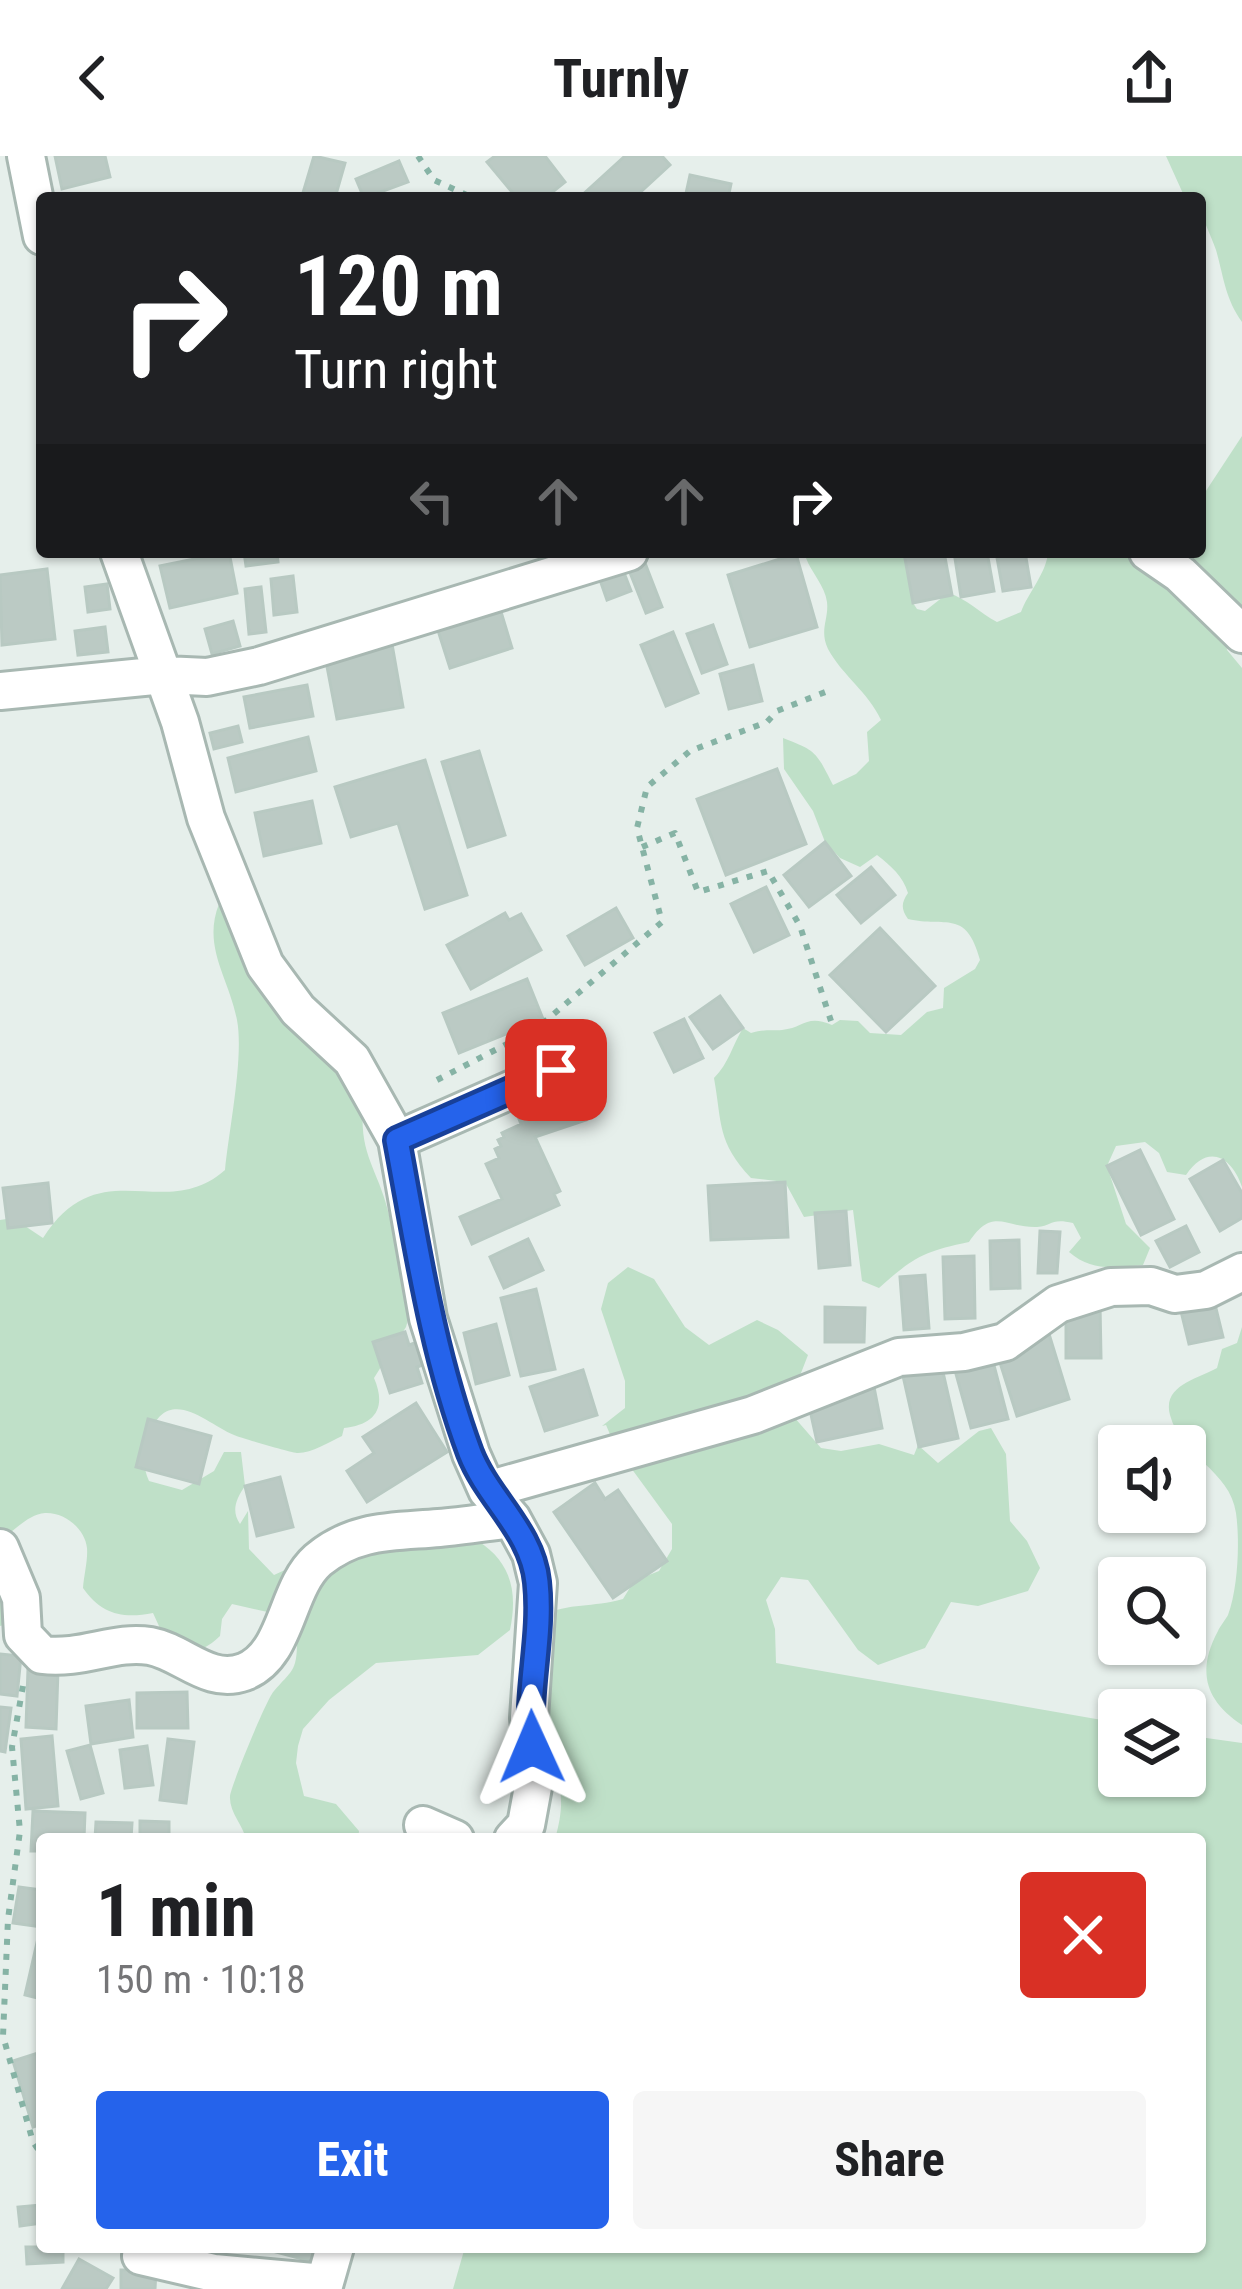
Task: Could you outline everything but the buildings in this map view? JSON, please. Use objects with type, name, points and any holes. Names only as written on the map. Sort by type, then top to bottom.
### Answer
[{"type":"street","points":[[26,156],[36,206]]},
{"type":"street","points":[[121,558],[164,675],[206,818],[265,965],[298,1010],[352,1060],[389,1124],[428,1318],[471,1454],[487,1490],[512,1520],[531,1554],[538,1583],[529,1718],[535,1776],[526,1825],[519,1833]]},
{"type":"street","points":[[0,691],[164,675],[208,677],[259,666],[609,558]]},
{"type":"street","points":[[1157,558],[1242,634]]},
{"type":"street","points":[[389,1124],[556,1070]]},
{"type":"street","points":[[487,1490],[753,1414],[899,1358],[964,1352],[1005,1342],[1058,1304],[1111,1287],[1151,1286],[1175,1294],[1206,1290],[1242,1272]]},
{"type":"street","points":[[0,1548],[20,1598],[23,1636],[42,1655],[143,1645],[171,1652],[215,1675],[242,1673],[264,1657],[302,1578],[318,1560],[350,1540],[375,1532],[512,1520]]},
{"type":"street","points":[[141,2256],[214,2273],[324,2286],[333,2253]]},
{"type":"path","points":[[418,156],[434,180],[460,192]]},
{"type":"path","points":[[389,1124],[536,1029],[662,922],[637,828],[647,787],[690,752],[833,689]]},
{"type":"path","points":[[642,847],[676,832],[698,892],[768,871],[800,926],[831,1022]]},
{"type":"path","points":[[31,1647],[12,1747],[20,1831],[8,1919],[3,2036],[36,2147]]},
{"type":"green space","points":[[1166,156],[1242,156],[1242,322],[1228,296],[1206,225],[1206,192],[1182,192]]},
{"type":"green space","points":[[1242,436],[1242,656],[1225,635],[1227,650],[1242,668],[1242,1187],[1232,1167],[1218,1157],[1202,1159],[1186,1175],[1167,1172],[1159,1153],[1145,1142],[1116,1146],[1107,1166],[1126,1224],[1150,1248],[1143,1265],[1086,1263],[1069,1252],[1081,1238],[1073,1223],[1037,1227],[1000,1221],[985,1225],[969,1242],[920,1257],[879,1288],[862,1281],[853,1210],[804,1217],[785,1182],[751,1178],[726,1142],[714,1078],[743,1028],[751,1033],[811,1021],[832,1025],[840,1020],[858,1021],[870,1033],[901,1035],[927,1012],[943,1008],[944,988],[975,969],[980,960],[961,927],[908,919],[903,906],[906,887],[877,855],[860,867],[840,858],[825,842],[813,811],[784,769],[783,738],[814,754],[833,785],[856,774],[869,761],[867,732],[881,720],[828,649],[826,596],[806,558],[912,558],[917,609],[925,611],[948,593],[997,622],[1021,612],[1046,558],[1206,558],[1206,491]]},
{"type":"green space","points":[[236,900],[365,1090],[365,1145],[390,1219],[399,1222],[411,1309],[406,1327],[374,1378],[379,1398],[371,1419],[344,1428],[342,1436],[320,1447],[298,1453],[234,1435],[188,1411],[166,1412],[157,1420],[145,1447],[149,1481],[182,1490],[214,1471],[224,1452],[241,1452],[245,1486],[236,1514],[240,1524],[248,1511],[249,1549],[274,1575],[322,1553],[478,1541],[505,1568],[512,1591],[510,1630],[478,1655],[376,1663],[329,1700],[303,1729],[296,1763],[304,1796],[336,1804],[359,1833],[243,1833],[232,1808],[232,1789],[257,1725],[296,1660],[297,1642],[272,1613],[232,1604],[222,1619],[220,1636],[208,1646],[196,1651],[169,1648],[153,1613],[113,1613],[90,1597],[83,1588],[87,1553],[82,1534],[67,1519],[45,1513],[11,1532],[8,1551],[32,1576],[36,1593],[16,1622],[0,1626],[0,1220],[13,1218],[43,1238],[65,1212],[87,1197],[179,1191],[202,1185],[225,1170],[239,1035],[215,949],[219,904]]},
{"type":"green space","points":[[628,1267],[654,1279],[685,1327],[709,1345],[757,1320],[778,1330],[808,1355],[785,1393],[794,1417],[821,1448],[841,1451],[879,1444],[914,1455],[918,1445],[938,1463],[979,1431],[991,1428],[1006,1454],[1010,1521],[1040,1568],[1028,1591],[978,1606],[951,1602],[925,1648],[878,1665],[858,1650],[808,1580],[781,1577],[766,1600],[775,1629],[776,1663],[1098,1719],[1098,1797],[1206,1797],[1206,1738],[1242,1743],[1242,2289],[453,2289],[463,2253],[1206,2253],[1206,1833],[556,1833],[561,1796],[549,1738],[548,1662],[541,1616],[623,1599],[634,1581],[659,1571],[672,1549],[672,1524],[615,1446],[606,1425],[602,1426],[625,1408],[625,1381],[601,1309],[608,1283]]},
{"type":"green space","points":[[1242,1327],[1242,1725],[1212,1695],[1206,1671],[1211,1645],[1228,1615],[1234,1592],[1236,1513],[1225,1485],[1206,1465],[1206,1425],[1174,1425],[1169,1405],[1176,1390],[1217,1368],[1222,1349],[1237,1343]]},
{"type":"route","points":[[532,1747],[529,1718],[538,1583],[531,1554],[512,1520],[487,1490],[471,1454],[428,1318],[397,1140],[556,1070]]}]
